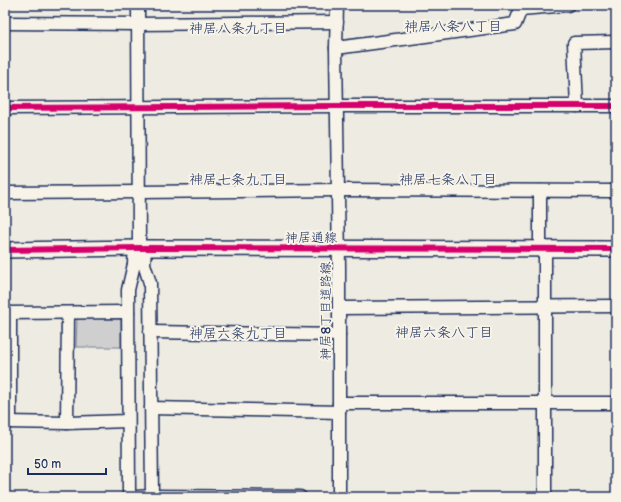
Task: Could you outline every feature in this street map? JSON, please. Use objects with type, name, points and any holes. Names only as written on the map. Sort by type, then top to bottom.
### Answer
[{"type":"street","points":[[138,5],[140,248],[150,283],[152,496]]},
{"type":"street","name":"神居8丁目道路線","points":[[337,5],[339,497]]},
{"type":"street","points":[[336,48],[516,24],[520,7],[568,5]]},
{"type":"street","points":[[5,22],[138,24],[337,22]]},
{"type":"street","points":[[577,106],[574,43],[616,42]]},
{"type":"street","points":[[5,108],[616,106]]},
{"type":"street","points":[[5,193],[338,190],[540,192],[616,191]]},
{"type":"street","points":[[540,192],[545,306],[545,497]]},
{"type":"street","points":[[129,497],[128,290],[134,264],[140,248]]},
{"type":"street","name":"神居通線","points":[[5,250],[140,248],[616,249]]},
{"type":"street","points":[[339,308],[616,306]]},
{"type":"street","points":[[67,423],[68,312]]},
{"type":"street","points":[[128,312],[8,313],[8,422],[67,423],[128,421]]},
{"type":"street","points":[[150,332],[339,335]]},
{"type":"street","points":[[151,408],[339,408],[545,403],[616,403]]},
{"type":"street","points":[[137,497],[300,497]]},
{"type":"shaded area","points":[[77,318],[121,319],[121,347],[76,347]]},
{"type":"cycle path","points":[[5,108],[616,106]]},
{"type":"cycle path","points":[[5,250],[139,248],[616,249]]},
{"type":"district","name":"神居八条八丁目","points":[[453,26]]},
{"type":"district","name":"神居八条九丁目","points":[[238,28]]},
{"type":"district","name":"神居七条九丁目","points":[[238,179]]},
{"type":"district","name":"神居七条八丁目","points":[[448,179]]},
{"type":"district","name":"神居六条八丁目","points":[[444,332]]},
{"type":"district","name":"神居六条九丁目","points":[[238,333]]}]
